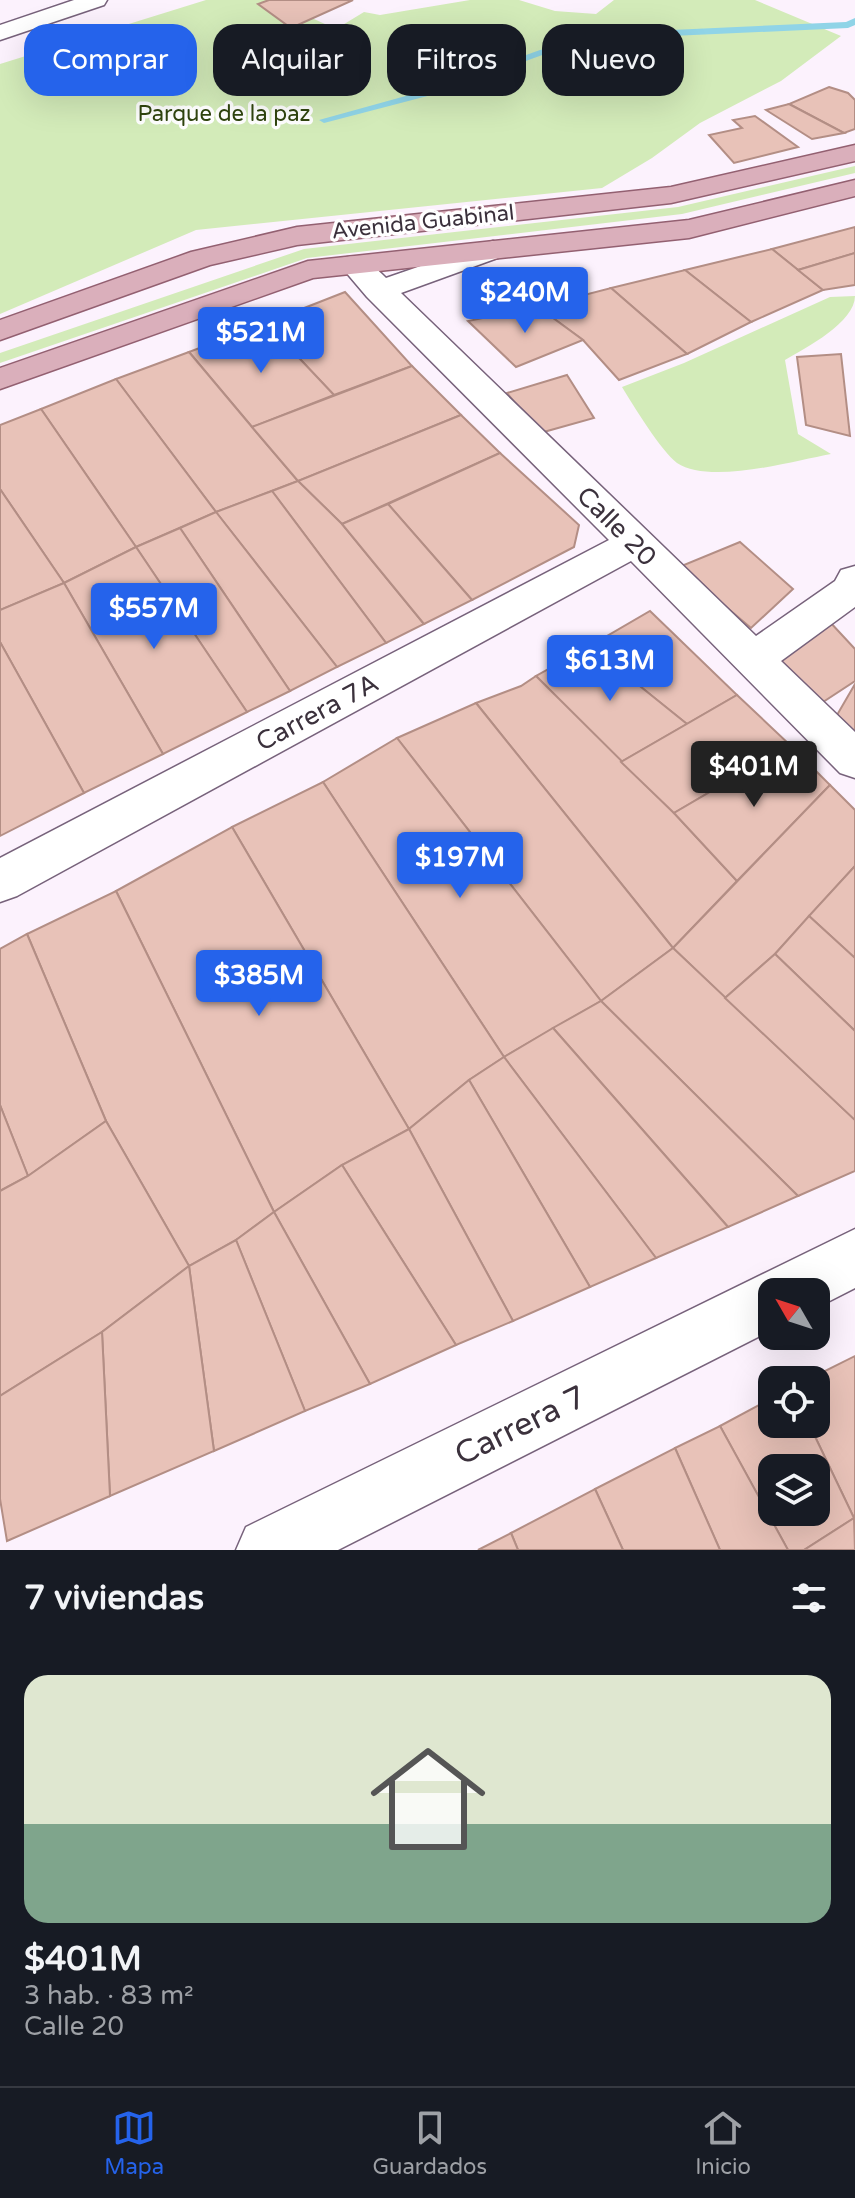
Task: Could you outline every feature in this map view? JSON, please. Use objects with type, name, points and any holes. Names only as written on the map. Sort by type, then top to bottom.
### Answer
[{"type":"main road","name":"Avenida Guabinal","points":[[0,331],[201,258],[297,236],[671,195],[855,153]]},
{"type":"main road","name":"Avenida Guabinal","points":[[0,379],[308,270],[689,229],[855,188]]},
{"type":"street","points":[[0,33],[96,0]]},
{"type":"street","points":[[378,291],[493,250]]},
{"type":"street","name":"Calle 20","points":[[354,264],[855,760]]},
{"type":"street","name":"Carrera 7A","points":[[0,881],[634,543]]},
{"type":"street","points":[[753,659],[851,590],[855,580]]},
{"type":"street","points":[[814,1278],[855,1258]]},
{"type":"street","name":"Carrera 7","points":[[269,1550],[758,1306]]},
{"type":"green space","name":"Parque de la paz","points":[[206,0],[272,0],[325,24],[213,24],[213,96],[371,96],[371,24],[344,24],[364,12],[380,15],[470,0],[519,0],[555,11],[596,14],[614,0],[755,0],[841,36],[781,81],[700,123],[652,158],[602,188],[196,230],[0,314],[0,64],[24,57],[24,96],[197,96],[197,24],[129,24]]},
{"type":"green space","points":[[855,166],[855,173],[682,214],[307,258],[0,363],[0,353],[304,249],[678,207]]},
{"type":"green space","points":[[855,296],[853,306],[838,325],[785,360],[798,434],[831,454],[730,472],[692,469],[677,463],[663,449],[622,387],[684,363],[830,297]]},
{"type":"building","points":[[269,0],[353,0],[300,24],[286,24],[258,4]]},
{"type":"building","points":[[829,87],[848,93],[855,100],[855,129],[844,133],[789,104]]},
{"type":"building","points":[[789,104],[844,133],[812,139],[766,110]]},
{"type":"building","points":[[755,116],[798,147],[734,163],[709,135],[742,128],[733,120]]},
{"type":"building","points":[[855,227],[855,253],[798,270],[772,249]]},
{"type":"building","points":[[772,249],[823,290],[751,322],[685,270]]},
{"type":"building","points":[[855,253],[855,285],[823,290],[798,270]]},
{"type":"building","points":[[685,270],[751,322],[687,354],[611,288]]},
{"type":"building","points":[[611,288],[687,354],[619,380],[583,340],[538,307]]},
{"type":"building","points":[[345,292],[412,366],[334,395],[266,323]]},
{"type":"building","points":[[538,307],[583,340],[516,367],[468,321]]},
{"type":"building","points":[[266,323],[334,395],[252,427],[189,352]]},
{"type":"building","points":[[189,352],[298,481],[216,512],[116,379]]},
{"type":"building","points":[[841,354],[850,436],[806,425],[797,357]]},
{"type":"building","points":[[412,366],[461,415],[298,481],[252,427]]},
{"type":"building","points":[[567,375],[594,418],[540,433],[507,393]]},
{"type":"building","points":[[116,379],[216,512],[136,547],[41,409]]},
{"type":"building","points":[[41,409],[136,547],[64,583],[0,489],[0,425]]},
{"type":"building","points":[[461,415],[500,453],[342,524],[298,481]]},
{"type":"building","points":[[500,453],[579,525],[574,547],[472,600],[388,504]]},
{"type":"building","points":[[298,481],[342,524],[424,624],[386,643],[272,491]]},
{"type":"building","points":[[0,489],[64,583],[0,610]]},
{"type":"building","points":[[272,491],[386,643],[337,667],[216,512]]},
{"type":"building","points":[[388,504],[472,600],[424,624],[342,524]]},
{"type":"building","points":[[216,512],[337,667],[290,691],[180,528]]},
{"type":"building","points":[[180,528],[290,691],[247,712],[136,547]]},
{"type":"building","points":[[740,542],[793,589],[751,628],[679,567]]},
{"type":"building","points":[[136,547],[247,712],[163,754],[64,583]]},
{"type":"building","points":[[64,583],[163,754],[84,793],[0,642],[0,610]]},
{"type":"building","points":[[650,611],[737,695],[687,724],[590,646]]},
{"type":"building","points":[[829,621],[855,649],[855,681],[820,704],[774,657]]},
{"type":"building","points":[[0,642],[84,793],[0,836]]},
{"type":"building","points":[[590,646],[687,724],[621,762],[536,676]]},
{"type":"building","points":[[536,676],[674,813],[737,881],[673,948],[476,703],[521,686]]},
{"type":"building","points":[[855,684],[855,732],[837,715]]},
{"type":"building","points":[[737,695],[790,745],[674,813],[621,762]]},
{"type":"building","points":[[476,703],[673,948],[601,1001],[397,738]]},
{"type":"building","points":[[397,738],[601,1001],[504,1057],[323,782]]},
{"type":"building","points":[[790,745],[830,785],[737,881],[674,813]]},
{"type":"building","points":[[323,782],[504,1057],[469,1080],[409,1129],[232,827]]},
{"type":"building","points":[[830,785],[855,810],[855,866],[775,954],[725,998],[673,948]]},
{"type":"building","points":[[232,827],[409,1129],[342,1165],[274,1212],[116,891]]},
{"type":"building","points":[[855,866],[855,958],[809,916]]},
{"type":"building","points":[[116,891],[274,1212],[236,1240],[189,1266],[106,1121],[27,934]]},
{"type":"building","points":[[809,916],[855,958],[855,1031],[775,954]]},
{"type":"building","points":[[27,934],[106,1121],[28,1176],[0,1105],[0,949]]},
{"type":"building","points":[[673,948],[855,1120],[855,1171],[798,1196],[601,1001]]},
{"type":"building","points":[[775,954],[855,1031],[855,1120],[725,998]]},
{"type":"building","points":[[601,1001],[798,1196],[728,1227],[553,1028]]},
{"type":"building","points":[[553,1028],[728,1227],[656,1258],[504,1057]]},
{"type":"building","points":[[504,1057],[656,1258],[590,1287],[469,1080]]},
{"type":"building","points":[[469,1080],[590,1287],[513,1321],[409,1129]]},
{"type":"building","points":[[0,1105],[28,1176],[0,1191]]},
{"type":"building","points":[[106,1121],[189,1266],[102,1332],[0,1396],[0,1191],[28,1176]]},
{"type":"building","points":[[409,1129],[513,1321],[456,1345],[342,1165]]},
{"type":"building","points":[[342,1165],[456,1345],[370,1384],[274,1212]]},
{"type":"building","points":[[274,1212],[370,1384],[305,1411],[236,1240]]},
{"type":"building","points":[[236,1240],[305,1411],[214,1451],[189,1266]]},
{"type":"building","points":[[189,1266],[214,1451],[110,1496],[102,1332]]},
{"type":"building","points":[[102,1332],[110,1496],[7,1541],[0,1499],[0,1396]]},
{"type":"building","points":[[855,1356],[855,1520],[830,1468],[830,1454],[823,1454],[816,1438],[830,1438],[830,1368]]},
{"type":"building","points":[[758,1406],[758,1438],[816,1438],[823,1454],[758,1454],[758,1495],[720,1426]]},
{"type":"building","points":[[720,1426],[758,1495],[758,1526],[775,1526],[788,1550],[720,1550],[675,1448]]},
{"type":"building","points":[[675,1448],[720,1550],[623,1550],[595,1489]]},
{"type":"building","points":[[830,1468],[854,1518],[804,1550],[788,1550],[775,1526],[830,1526]]},
{"type":"building","points":[[595,1489],[623,1550],[518,1550],[511,1533]]},
{"type":"building","points":[[854,1518],[855,1550],[804,1550]]},
{"type":"building","points":[[511,1533],[518,1550],[478,1550]]},
{"type":"waterway","points":[[324,120],[435,91],[543,52],[628,35],[848,25],[855,21]]}]
